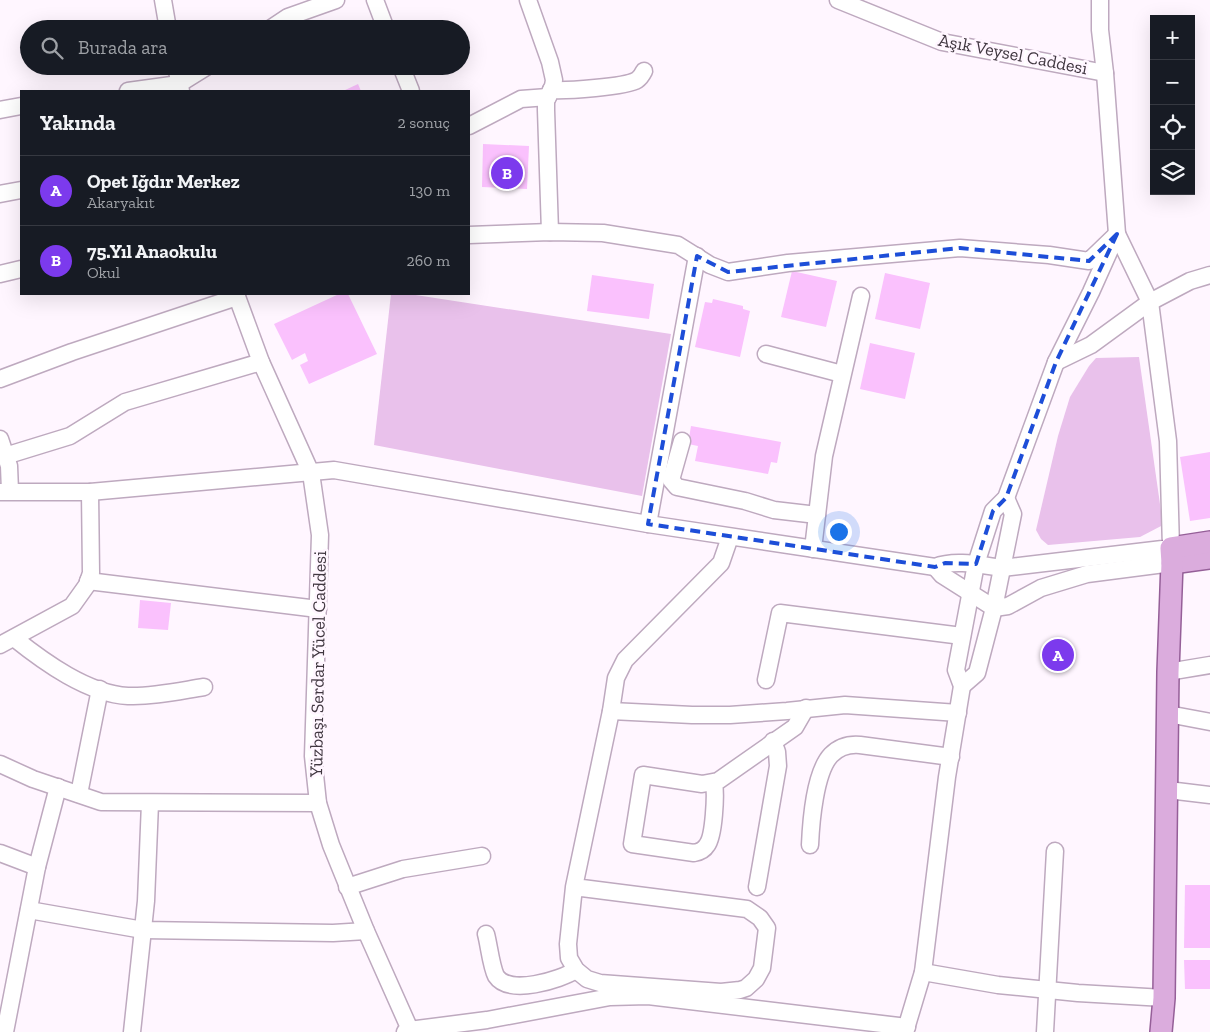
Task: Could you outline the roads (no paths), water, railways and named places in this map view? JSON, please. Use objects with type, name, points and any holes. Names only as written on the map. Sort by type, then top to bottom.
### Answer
[{"type":"main road","points":[[1172,556],[1210,542]]},
{"type":"main road","points":[[1172,556],[1210,558]]},
{"type":"main road","points":[[1161,1032],[1164,998],[1168,672],[1172,556]]},
{"type":"street","points":[[163,0],[166,20]]},
{"type":"street","points":[[284,20],[336,0]]},
{"type":"street","points":[[375,0],[383,20]]},
{"type":"street","points":[[528,0],[550,62],[554,80],[546,110],[550,232]]},
{"type":"street","name":"Aşık Veysel Caddesi","points":[[838,0],[865,6],[942,42],[1105,73]]},
{"type":"street","points":[[1100,0],[1100,30],[1117,234],[1150,302],[1168,441],[1172,556]]},
{"type":"street","points":[[470,125],[516,102],[571,90],[632,82],[642,76],[644,71]]},
{"type":"street","points":[[178,75],[180,88]]},
{"type":"street","points":[[145,90],[180,88],[197,75]]},
{"type":"street","points":[[405,75],[411,90]]},
{"type":"street","points":[[0,110],[20,106]]},
{"type":"street","points":[[0,194],[20,190]]},
{"type":"street","points":[[470,235],[603,232],[678,245],[710,265],[728,272],[788,263],[960,248],[1049,255],[1089,261],[1117,234]]},
{"type":"street","points":[[409,1031],[627,995],[648,996],[906,1029],[923,972],[950,757],[962,686],[956,670],[976,564],[993,511],[1006,498],[1056,362],[1117,234]]},
{"type":"street","points":[[648,524],[697,256]]},
{"type":"street","points":[[0,274],[20,269]]},
{"type":"street","points":[[1056,362],[1091,345],[1150,302],[1190,281],[1210,275]]},
{"type":"street","points":[[0,379],[72,352],[237,296]]},
{"type":"street","name":"Yüzbaşı Serdar Yücel Caddesi","points":[[237,296],[261,362],[310,473],[320,535],[313,756],[318,803],[331,845],[409,1031]]},
{"type":"street","points":[[813,549],[824,456],[861,296]]},
{"type":"street","points":[[766,354],[842,374]]},
{"type":"street","points":[[5,456],[70,436],[125,402],[261,362]]},
{"type":"street","points":[[0,439],[9,466],[5,492],[90,492],[334,470],[648,524],[935,567],[945,563],[976,564],[1002,568],[1172,556]]},
{"type":"street","points":[[682,441],[671,480],[677,487],[746,501],[774,510],[817,515]]},
{"type":"street","points":[[7,641],[72,606],[88,581],[90,573],[90,492]]},
{"type":"street","points":[[962,686],[977,673],[994,608],[1012,514],[1006,498]]},
{"type":"street","points":[[574,887],[747,909],[760,918],[767,928],[762,968],[751,984],[740,990],[722,992],[600,983],[587,979],[576,970],[568,951],[574,887],[611,711],[616,678],[620,667],[721,563],[730,537]]},
{"type":"street","points":[[935,567],[942,575],[994,608],[1008,606],[1041,588],[1087,574],[1172,556]]},
{"type":"street","points":[[88,581],[318,609]]},
{"type":"street","points":[[766,680],[780,612],[962,636]]},
{"type":"street","points":[[7,641],[71,677],[107,693],[128,696],[204,687]]},
{"type":"street","points":[[1168,672],[1210,665]]},
{"type":"street","points":[[79,794],[100,689]]},
{"type":"street","points":[[611,711],[730,715],[787,712],[806,708],[844,705],[869,705],[958,712]]},
{"type":"street","points":[[714,783],[715,804],[709,844],[704,850],[694,853],[632,844],[643,775],[702,784],[714,783],[795,726],[806,708]]},
{"type":"street","points":[[1168,714],[1210,722]]},
{"type":"street","points":[[757,887],[778,766],[777,752],[773,741]]},
{"type":"street","points":[[810,845],[813,808],[817,789],[828,758],[836,750],[847,745],[860,744],[950,757]]},
{"type":"street","points":[[0,764],[101,802],[318,803]]},
{"type":"street","points":[[5,1032],[37,867],[58,787]]},
{"type":"street","points":[[1168,790],[1210,795]]},
{"type":"street","points":[[132,1032],[146,901],[150,803]]},
{"type":"street","points":[[1045,1032],[1055,851]]},
{"type":"street","points":[[0,853],[37,867]]},
{"type":"street","points":[[348,887],[404,869],[482,856]]},
{"type":"street","points":[[29,910],[143,930],[333,933],[366,931]]},
{"type":"street","points":[[486,934],[495,974],[507,985],[519,987],[566,976],[576,970]]},
{"type":"street","points":[[923,972],[998,985],[1164,998]]},
{"type":"place","name":"75.Yıl Anaokulu","points":[[507,173]]},
{"type":"place","name":"Opet Iğdır Merkez","points":[[1058,655]]}]
